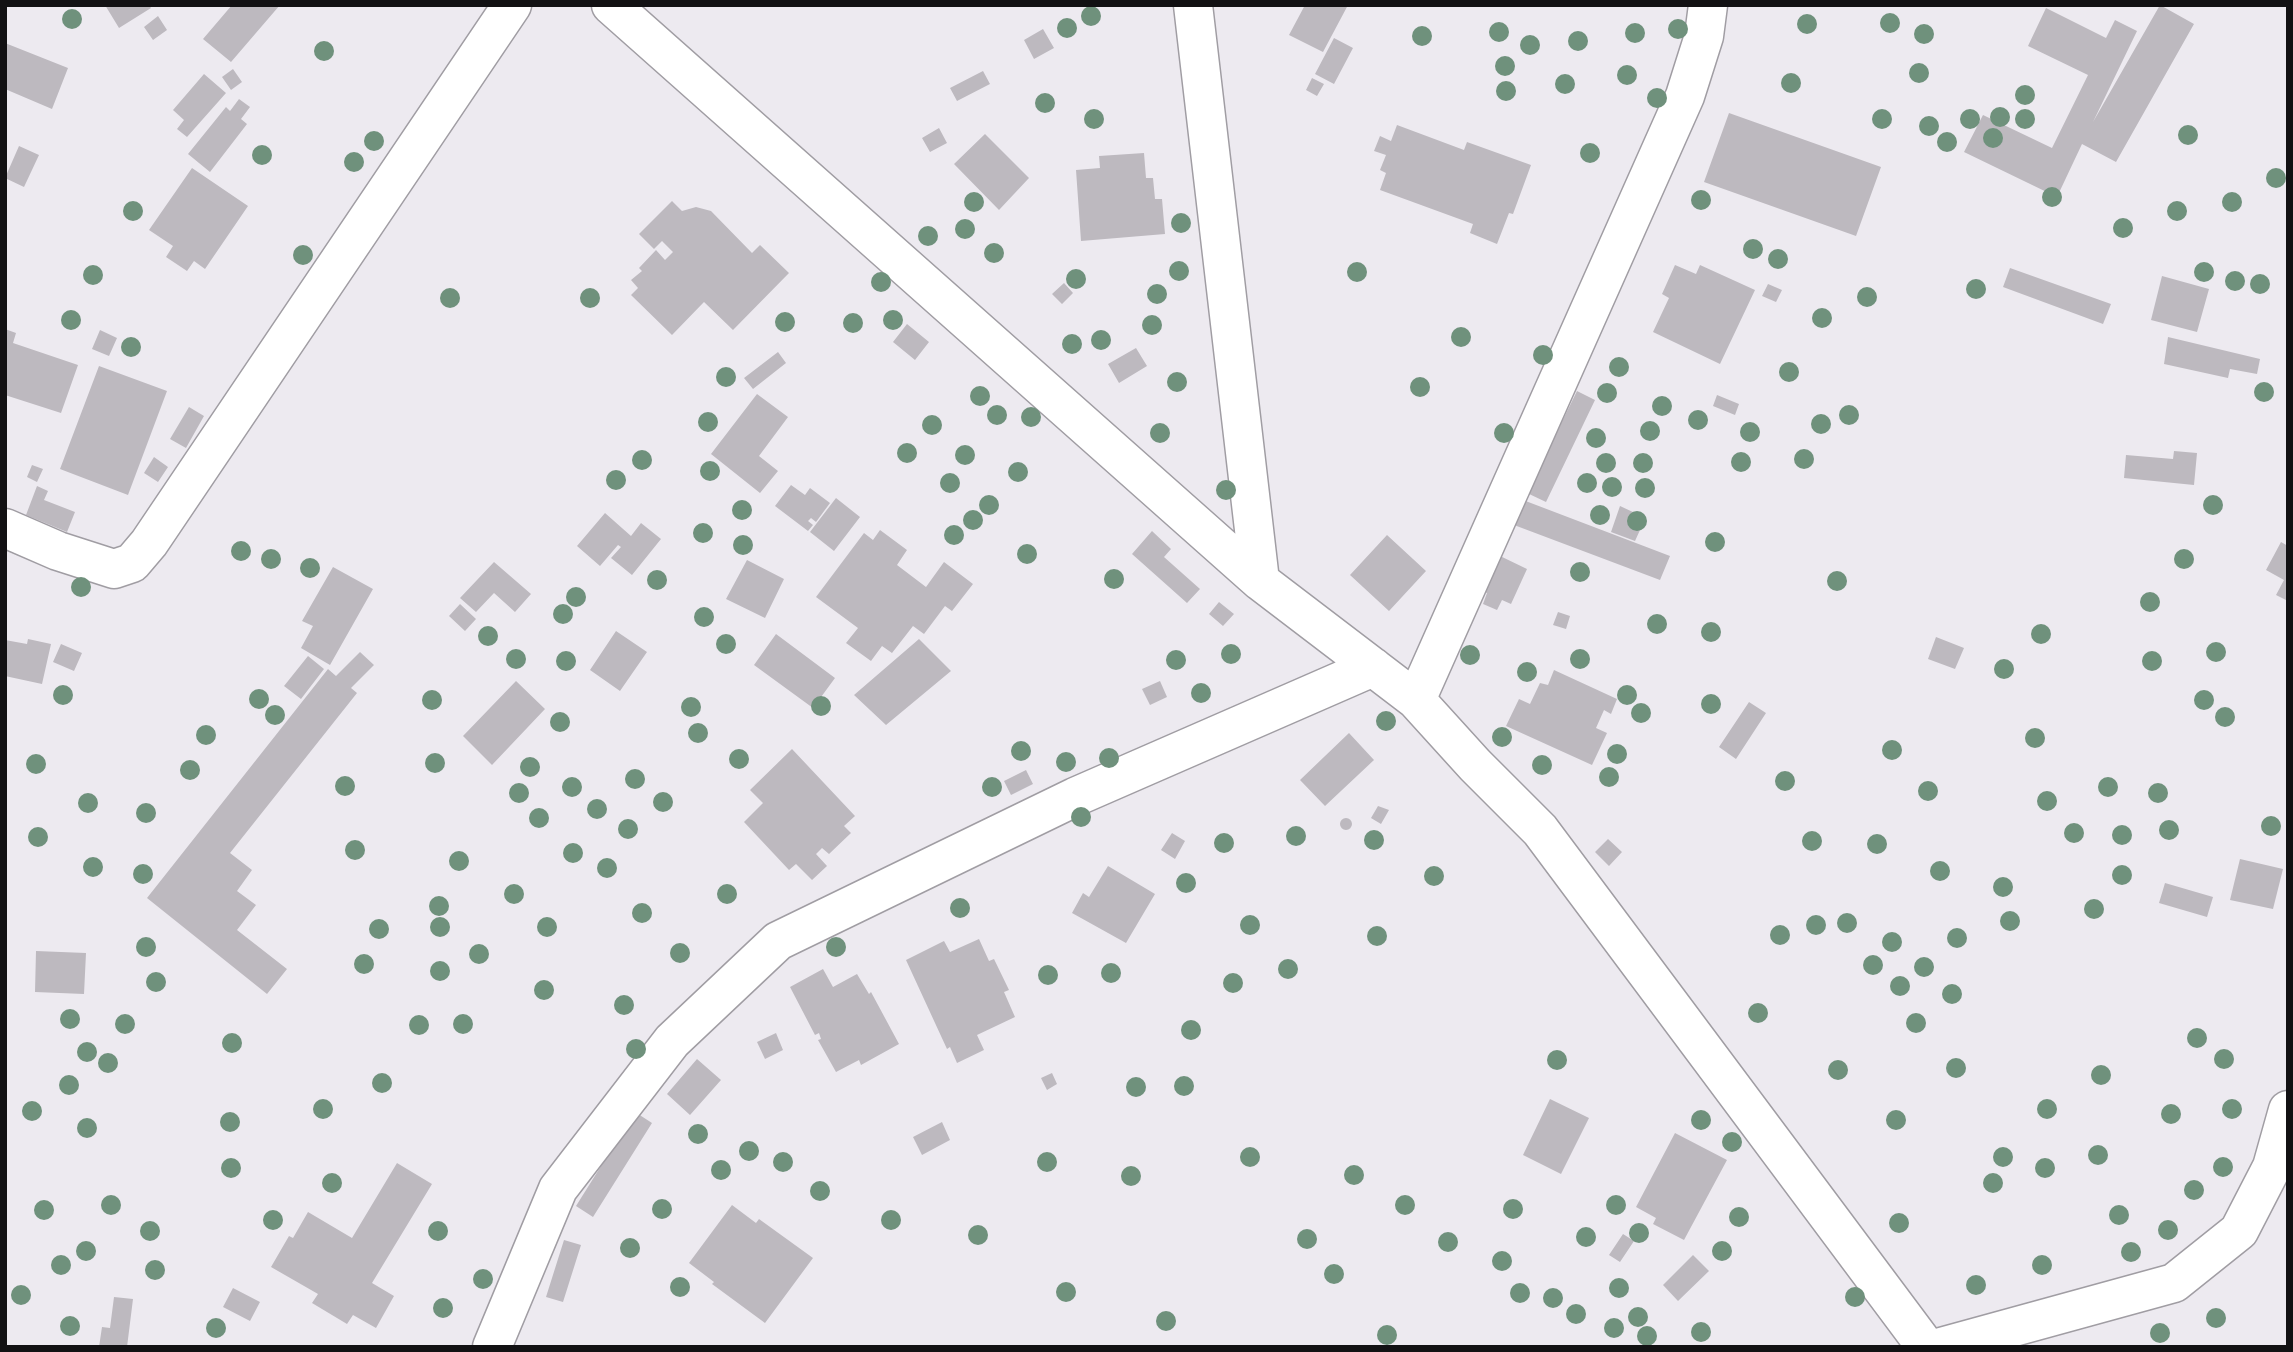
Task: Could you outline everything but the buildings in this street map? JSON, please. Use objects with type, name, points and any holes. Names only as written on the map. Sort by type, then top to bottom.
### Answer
[{"type":"street","points":[[5,528],[58,551],[114,569],[132,563],[149,543],[512,5]]},
{"type":"street","points":[[611,5],[1260,581],[1416,700],[1539,830],[1926,1347]]},
{"type":"street","points":[[1193,5],[1260,581]]},
{"type":"street","points":[[1416,700],[1685,96],[1704,36],[1708,5]]},
{"type":"street","points":[[492,1347],[558,1189],[672,1041],[778,941],[1076,797],[1373,667]]},
{"type":"street","points":[[1941,1347],[2174,1283],[2239,1231],[2272,1167],[2288,1110]]}]
